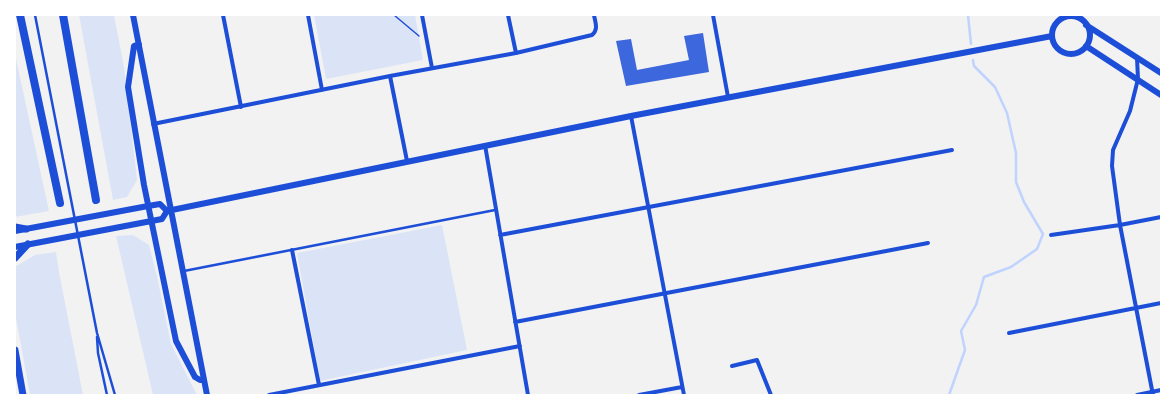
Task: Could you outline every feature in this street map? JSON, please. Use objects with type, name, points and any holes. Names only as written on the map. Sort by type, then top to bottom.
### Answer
[{"type":"main road","points":[[20,15],[60,203]]},
{"type":"main road","points":[[63,15],[96,200]]},
{"type":"main road","points":[[15,227],[26,229]]},
{"type":"main road","points":[[15,258],[28,244]]},
{"type":"main road","points":[[15,350],[23,395]]},
{"type":"street","points":[[133,15],[168,210],[207,395]]},
{"type":"street","points":[[223,15],[241,107]]},
{"type":"street","points":[[308,15],[322,90]]},
{"type":"street","points":[[422,15],[432,68]]},
{"type":"street","points":[[508,15],[516,53]]},
{"type":"street","points":[[153,124],[390,76],[516,53],[592,35],[596,32],[594,15]]},
{"type":"street","points":[[713,15],[728,97]]},
{"type":"street","points":[[1085,20],[1090,36],[1086,46],[1077,53],[1066,53],[1056,47],[1052,36],[1055,25],[1065,16],[1085,20],[1137,58],[1161,73]]},
{"type":"street","points":[[15,246],[162,219],[168,210],[485,145],[728,97],[918,63],[1052,36]]},
{"type":"street","points":[[139,44],[134,46],[128,87],[148,206],[176,341],[195,377],[200,380],[204,380]]},
{"type":"street","points":[[1086,46],[1161,95]]},
{"type":"street","points":[[1137,58],[1138,79],[1130,111],[1113,150],[1112,166],[1120,225],[1153,393]]},
{"type":"street","points":[[390,76],[407,161]]},
{"type":"street","points":[[631,116],[684,395]]},
{"type":"street","points":[[485,145],[528,395]]},
{"type":"street","points":[[500,235],[952,150]]},
{"type":"street","points":[[15,231],[160,204],[168,210]]},
{"type":"street","points":[[1052,235],[1120,225],[1161,217]]},
{"type":"street","points":[[515,322],[664,295],[928,243]]},
{"type":"street","points":[[292,250],[318,385]]},
{"type":"street","points":[[1010,333],[1161,303]]},
{"type":"street","points":[[269,395],[520,346]]},
{"type":"street","points":[[732,366],[757,360],[771,395]]},
{"type":"street","points":[[639,395],[682,387]]},
{"type":"street","points":[[1137,395],[1153,393],[1161,390]]},
{"type":"lane","points":[[35,15],[97,333],[115,395]]},
{"type":"lane","points":[[182,272],[495,210]]},
{"type":"lane","points":[[97,333],[98,353],[107,395]]},
{"type":"path","points":[[394,15],[427,43]]},
{"type":"shaded area","points":[[79,15],[114,15],[124,67],[137,180],[127,197],[113,200]]},
{"type":"shaded area","points":[[314,15],[415,15],[423,60],[326,79]]},
{"type":"shaded area","points":[[15,54],[49,211],[15,217]]},
{"type":"shaded area","points":[[442,225],[467,350],[320,381],[297,253]]},
{"type":"shaded area","points":[[133,235],[149,245],[171,344],[197,395],[153,395],[116,236]]},
{"type":"shaded area","points":[[56,252],[83,395],[30,395],[15,313],[16,266],[35,255]]},
{"type":"building","points":[[703,33],[709,72],[626,86],[616,41],[631,39],[637,70],[689,60],[684,36]]},
{"type":"waterway","points":[[968,15],[971,44]]},
{"type":"waterway","points":[[949,395],[965,350],[961,331],[976,305],[984,277],[1011,267],[1037,249],[1043,234],[1024,202],[1016,182],[1016,153],[1007,113],[995,87],[974,66],[973,60]]}]
